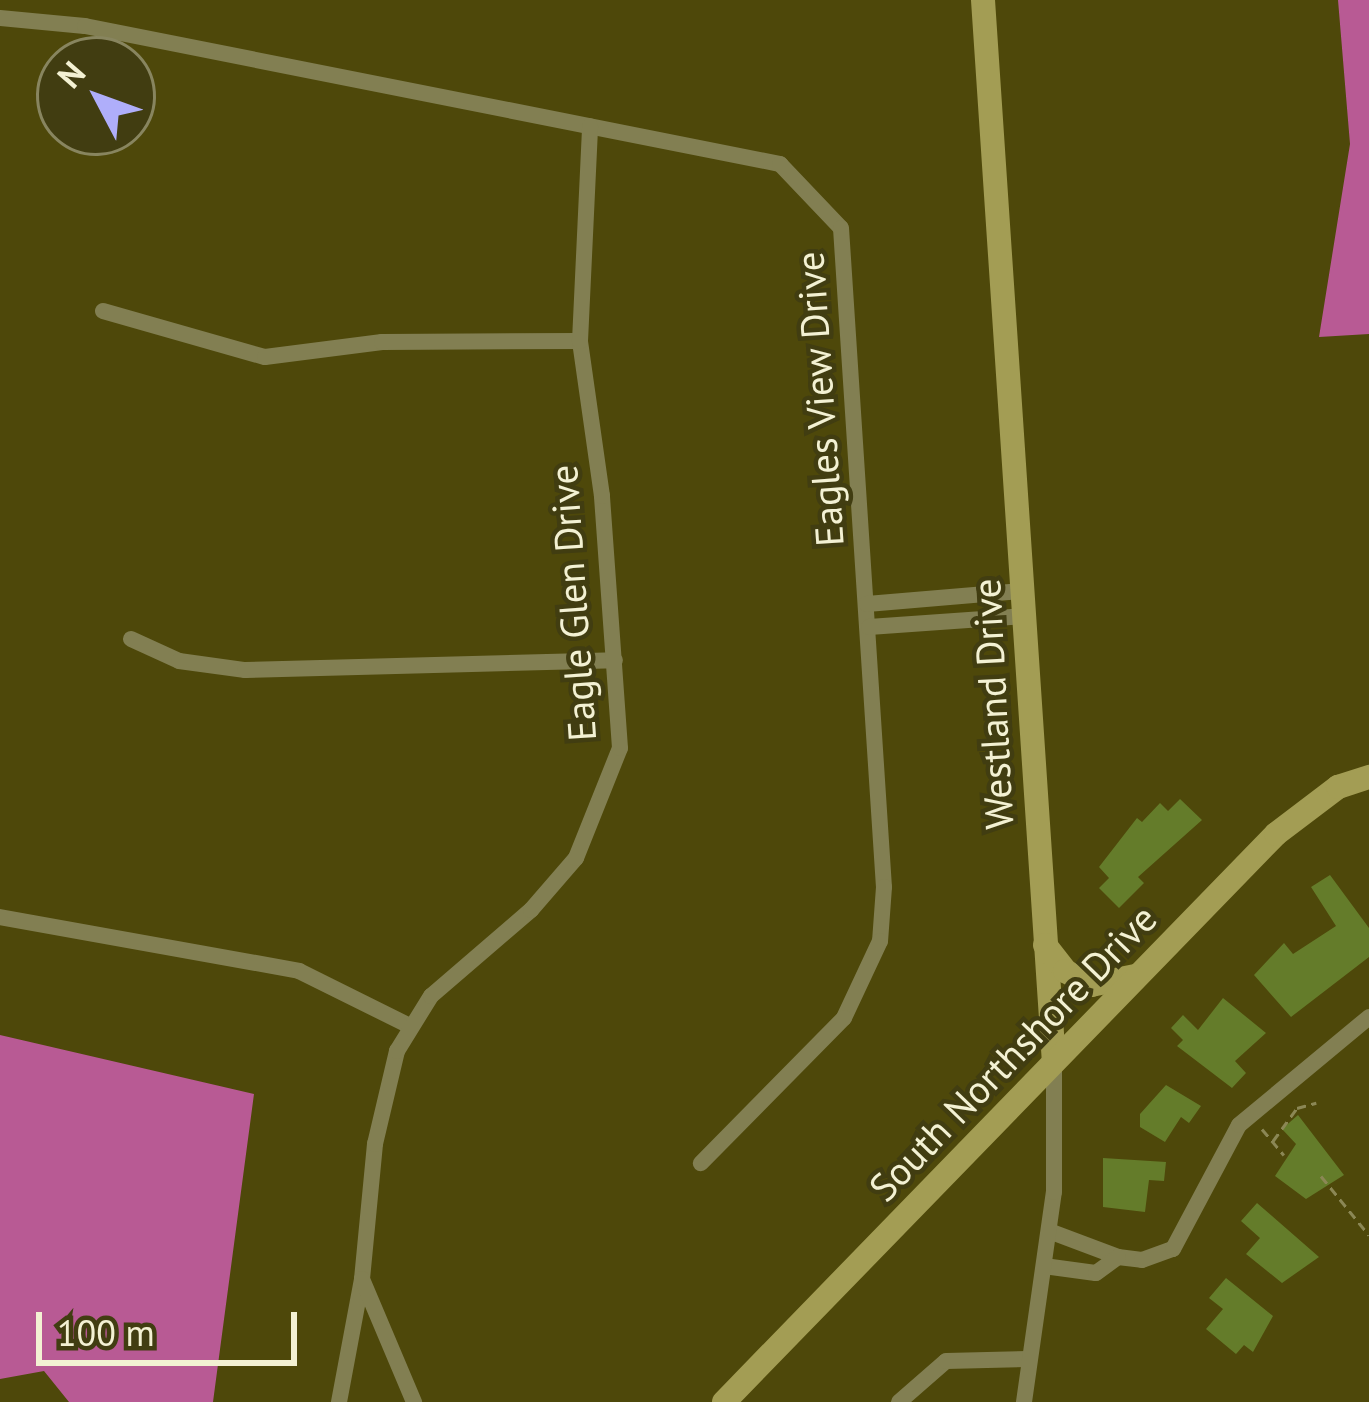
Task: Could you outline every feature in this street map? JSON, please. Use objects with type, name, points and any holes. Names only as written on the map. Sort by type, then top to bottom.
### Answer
[{"type":"main road","name":"Westland Drive","points":[[982,0],[1054,1062]]},
{"type":"main road","name":"South Northshore Drive","points":[[724,1402],[1276,834],[1338,787],[1369,777]]},
{"type":"main road","points":[[1045,945],[1064,971],[1091,986],[1143,972]]},
{"type":"street","name":"Eagles View Drive","points":[[0,18],[85,26],[780,164],[842,228],[869,627],[880,941],[844,1018],[701,1163]]},
{"type":"street","name":"Eagle Glen Drive","points":[[339,1402],[362,1279],[375,1144],[410,1026],[442,984],[531,910],[576,859],[620,748],[580,341],[590,126]]},
{"type":"street","points":[[103,311],[265,357],[382,342],[580,341]]},
{"type":"street","points":[[867,604],[1024,604]]},
{"type":"street","points":[[869,627],[1024,604]]},
{"type":"street","points":[[131,639],[179,661],[245,670],[614,660]]},
{"type":"street","points":[[0,917],[298,971],[410,1026]]},
{"type":"street","points":[[1049,1232],[1118,1258],[1142,1260],[1173,1249],[1198,1214],[1219,1154],[1250,1114],[1369,1016]]},
{"type":"street","name":"Westland Drive","points":[[1024,1402],[1049,1232],[1054,1062]]},
{"type":"street","points":[[1044,1266],[1096,1273],[1118,1258]]},
{"type":"street","name":"Eagle Glen Drive","points":[[362,1279],[414,1402]]},
{"type":"street","points":[[901,1401],[946,1361],[1029,1358]]},
{"type":"path","points":[[1273,1142],[1297,1108],[1316,1103]]},
{"type":"path","points":[[1250,1114],[1284,1154]]},
{"type":"path","points":[[1321,1176],[1369,1235]]},
{"type":"shaded area","points":[[1338,0],[1369,0],[1369,334],[1319,337],[1350,144]]},
{"type":"shaded area","points":[[0,1035],[254,1094],[213,1402],[69,1402],[44,1371],[0,1379]]},
{"type":"building","points":[[1180,799],[1202,820],[1138,877],[1144,883],[1119,908],[1099,888],[1109,878],[1099,867],[1137,818],[1142,822],[1160,803],[1168,811]]},
{"type":"building","points":[[1330,875],[1369,928],[1369,957],[1291,1017],[1254,975],[1284,943],[1293,954],[1336,926],[1311,887]]},
{"type":"building","points":[[1223,998],[1266,1033],[1235,1061],[1246,1073],[1232,1088],[1177,1046],[1183,1040],[1171,1028],[1183,1015],[1198,1030]]},
{"type":"building","points":[[1166,1085],[1201,1106],[1189,1123],[1181,1117],[1165,1142],[1140,1127],[1140,1114]]},
{"type":"building","points":[[1298,1115],[1344,1175],[1306,1199],[1275,1176],[1296,1144],[1282,1129]]},
{"type":"building","points":[[1103,1158],[1166,1162],[1164,1181],[1149,1180],[1145,1212],[1103,1207]]},
{"type":"building","points":[[1257,1203],[1319,1257],[1282,1283],[1246,1254],[1260,1238],[1241,1221]]},
{"type":"building","points":[[1226,1278],[1273,1316],[1253,1352],[1244,1345],[1236,1354],[1206,1329],[1223,1309],[1209,1298]]}]
